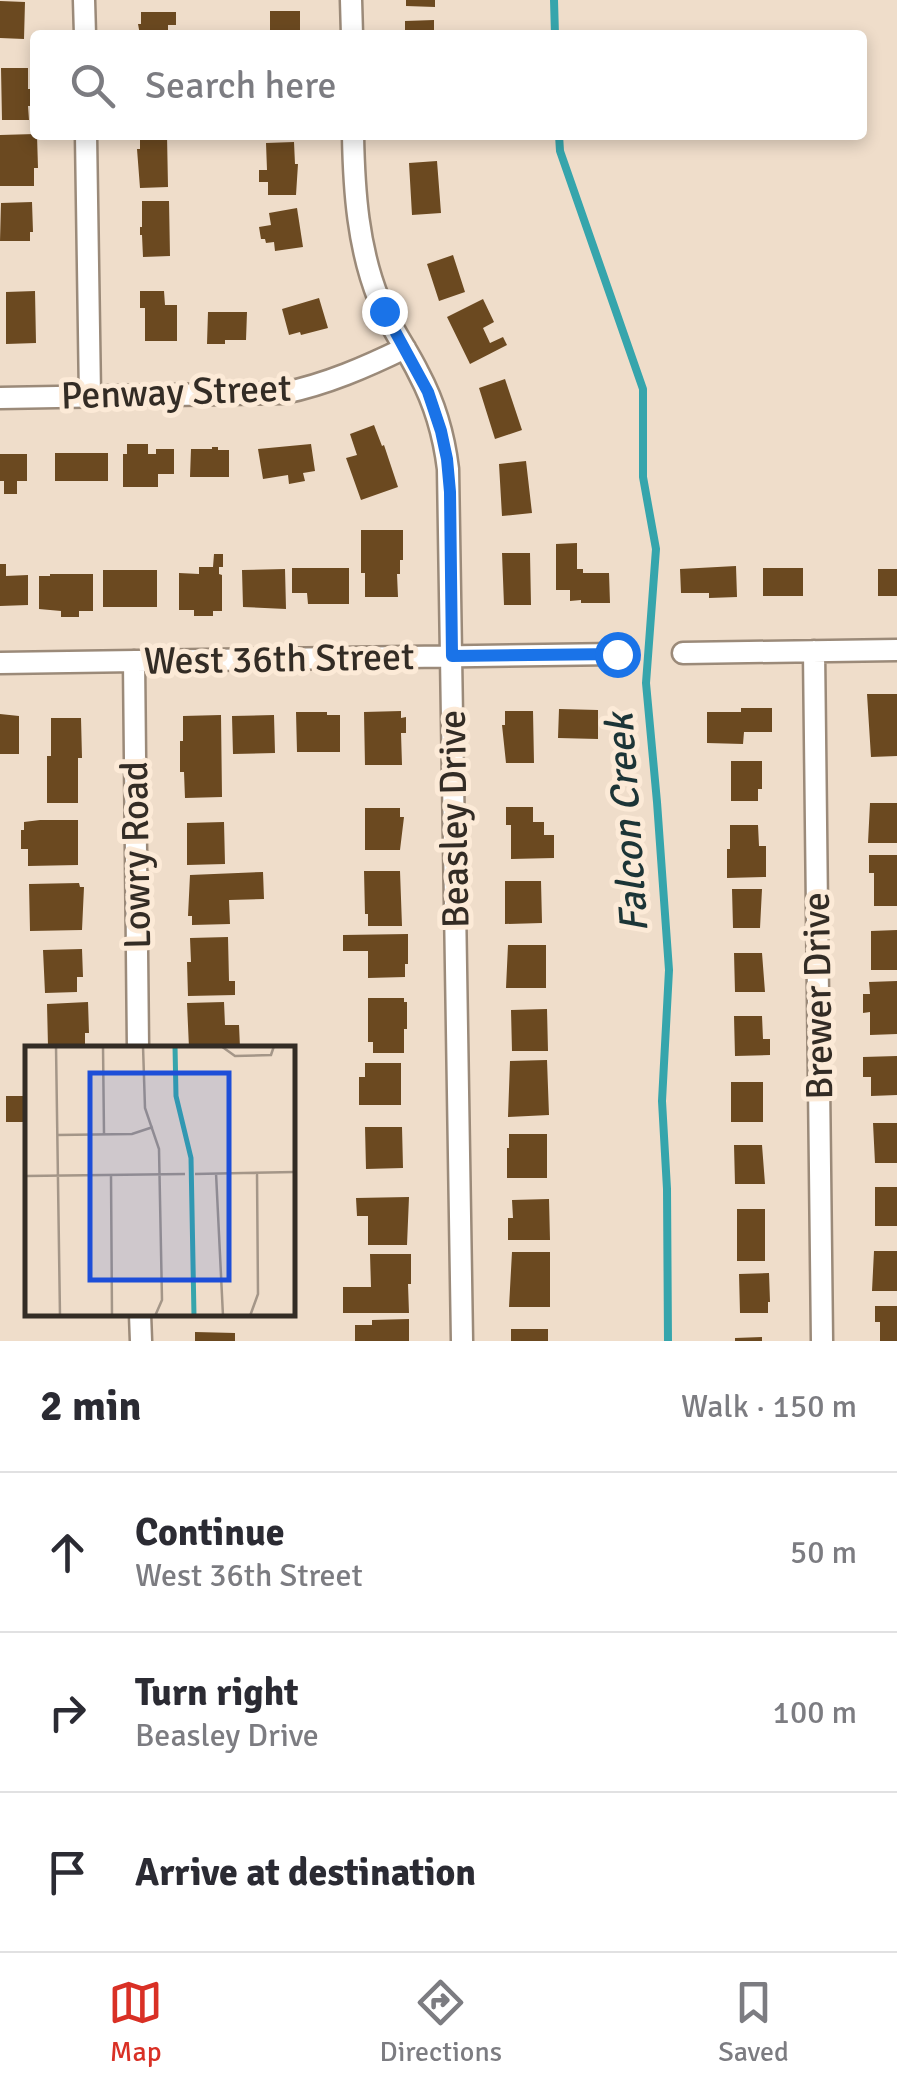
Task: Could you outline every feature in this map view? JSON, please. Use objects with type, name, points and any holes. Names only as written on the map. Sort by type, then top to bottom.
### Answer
[{"type":"street","points":[[84,0],[84,30]]},
{"type":"street","points":[[351,0],[352,30]]},
{"type":"street","points":[[86,140],[90,396]]},
{"type":"street","name":"Beasley Drive","points":[[353,140],[355,194],[364,248],[380,303],[428,392],[441,431],[450,492],[462,1341]]},
{"type":"street","name":"Penway Street","points":[[0,398],[284,393],[324,383],[405,348]]},
{"type":"street","points":[[683,653],[897,650]]},
{"type":"street","name":"Brewer Drive","points":[[814,651],[822,1341]]},
{"type":"street","name":"West 36th Street","points":[[0,663],[617,654]]},
{"type":"street","name":"Lowry Road","points":[[134,660],[138,1046]]},
{"type":"street","points":[[140,1316],[141,1341]]},
{"type":"building","points":[[406,0],[435,0],[435,7],[406,6]]},
{"type":"building","points":[[0,1],[25,2],[24,39],[0,38]]},
{"type":"building","points":[[270,11],[300,11],[300,30],[270,30]]},
{"type":"building","points":[[141,12],[176,12],[176,25],[168,25],[168,30],[139,30]]},
{"type":"building","points":[[434,20],[434,30],[405,30],[405,21]]},
{"type":"building","points":[[1,68],[28,68],[29,120],[2,120]]},
{"type":"building","points":[[30,134],[30,140],[37,140],[34,186],[0,186],[0,135]]},
{"type":"building","points":[[140,140],[167,140],[168,187],[140,188]]},
{"type":"building","points":[[294,142],[298,164],[296,195],[268,195],[268,182],[259,182],[259,170],[267,170],[266,143]]},
{"type":"building","points":[[437,161],[441,213],[412,215],[409,163]]},
{"type":"building","points":[[142,201],[169,201],[170,256],[143,257]]},
{"type":"building","points":[[32,202],[30,241],[0,241],[1,203]]},
{"type":"building","points":[[297,208],[303,247],[275,251],[274,242],[261,239],[259,227],[271,225],[269,213]]},
{"type":"building","points":[[453,255],[465,292],[439,301],[427,264]]},
{"type":"building","points":[[35,291],[36,343],[6,344],[6,292]]},
{"type":"building","points":[[140,291],[164,291],[165,305],[177,305],[177,341],[145,341],[145,308],[140,308]]},
{"type":"building","points":[[319,298],[328,328],[289,335],[282,309]]},
{"type":"building","points":[[483,299],[494,322],[483,328],[490,343],[503,337],[507,345],[470,364],[447,317]]},
{"type":"building","points":[[208,312],[247,312],[246,340],[207,344]]},
{"type":"building","points":[[505,379],[522,430],[495,439],[479,388]]},
{"type":"building","points":[[374,425],[398,487],[361,500],[346,458],[357,455],[350,434]]},
{"type":"building","points":[[127,444],[148,444],[148,454],[156,454],[156,449],[174,449],[174,474],[158,474],[158,487],[123,487],[123,454],[127,454]]},
{"type":"building","points":[[311,444],[315,471],[303,473],[305,481],[289,484],[288,475],[263,479],[258,449]]},
{"type":"building","points":[[191,449],[229,450],[229,477],[190,477]]},
{"type":"building","points":[[55,453],[108,453],[108,481],[55,481]]},
{"type":"building","points":[[0,454],[27,454],[27,481],[17,481],[17,494],[4,494]]},
{"type":"building","points":[[526,461],[532,513],[502,516],[499,464]]},
{"type":"building","points":[[361,530],[403,530],[398,597],[365,597]]},
{"type":"building","points":[[577,543],[577,569],[583,569],[583,573],[609,573],[610,603],[570,601],[570,590],[556,590],[556,544]]},
{"type":"building","points":[[502,553],[530,553],[531,605],[504,605]]},
{"type":"building","points":[[214,554],[223,554],[223,567],[219,567],[222,611],[213,611],[213,616],[194,616],[194,610],[179,610],[179,573],[199,574],[199,567],[213,567]]},
{"type":"building","points":[[0,564],[6,564],[6,576],[28,575],[28,605],[0,606]]},
{"type":"building","points":[[736,566],[737,597],[681,593],[680,569]]},
{"type":"building","points":[[292,568],[349,568],[349,604],[308,604],[307,593],[292,593]]},
{"type":"building","points":[[763,568],[803,568],[803,596],[763,596]]},
{"type":"building","points":[[285,569],[286,609],[243,607],[242,570]]},
{"type":"building","points":[[878,569],[897,569],[897,596],[878,596]]},
{"type":"building","points":[[103,570],[157,570],[157,607],[103,607]]},
{"type":"building","points":[[93,574],[93,611],[79,611],[79,617],[61,617],[61,611],[39,609],[39,576]]},
{"type":"building","points":[[867,694],[897,694],[897,756],[871,757]]},
{"type":"building","points":[[741,708],[772,708],[772,732],[744,732],[743,744],[707,743],[707,712],[741,712]]},
{"type":"building","points":[[559,709],[598,710],[598,739],[558,738]]},
{"type":"building","points":[[401,711],[401,718],[406,717],[406,733],[401,733],[402,765],[365,765],[364,712]]},
{"type":"building","points":[[505,711],[533,711],[534,763],[506,763],[502,725]]},
{"type":"building","points":[[296,712],[340,715],[340,752],[297,752]]},
{"type":"building","points":[[0,714],[19,716],[19,754],[0,754]]},
{"type":"building","points":[[221,715],[222,797],[185,798],[184,772],[180,772],[183,716]]},
{"type":"building","points":[[274,715],[275,753],[233,754],[232,716]]},
{"type":"building","points":[[51,718],[81,718],[78,803],[47,803]]},
{"type":"building","points":[[731,761],[762,761],[758,801],[731,801]]},
{"type":"building","points":[[870,803],[897,803],[897,843],[868,843]]},
{"type":"building","points":[[506,807],[533,807],[533,822],[544,822],[544,835],[554,835],[554,858],[511,859],[511,825],[506,825]]},
{"type":"building","points":[[365,808],[400,808],[400,817],[404,817],[400,850],[365,850]]},
{"type":"building","points":[[78,820],[78,865],[28,866],[28,849],[21,849],[21,830],[24,822]]},
{"type":"building","points":[[224,822],[225,864],[187,865],[187,823]]},
{"type":"building","points":[[730,825],[758,825],[759,846],[766,846],[766,877],[727,878]]},
{"type":"building","points":[[869,855],[897,855],[897,906],[874,906],[874,873],[869,873]]},
{"type":"building","points":[[364,871],[400,871],[402,926],[368,926]]},
{"type":"building","points":[[263,872],[264,899],[229,900],[230,924],[192,925],[192,916],[188,916],[190,875]]},
{"type":"building","points":[[505,881],[541,881],[542,923],[505,924]]},
{"type":"building","points":[[79,883],[84,887],[82,930],[30,931],[29,884]]},
{"type":"building","points":[[732,889],[762,889],[760,928],[733,928]]},
{"type":"building","points":[[897,930],[897,970],[871,970],[871,931]]},
{"type":"building","points":[[408,934],[405,977],[368,978],[368,951],[343,951],[343,935]]},
{"type":"building","points":[[228,937],[229,981],[235,981],[235,995],[188,996],[190,938]]},
{"type":"building","points":[[508,945],[546,945],[546,988],[506,988]]},
{"type":"building","points":[[82,949],[83,977],[77,977],[77,992],[45,993],[43,950]]},
{"type":"building","points":[[734,953],[762,953],[765,992],[735,992]]},
{"type":"building","points":[[897,981],[897,1034],[870,1035],[870,1012],[863,1013],[863,994],[870,994],[869,982]]},
{"type":"building","points":[[368,998],[404,998],[407,1002],[404,1053],[373,1053],[373,1042],[368,1042]]},
{"type":"building","points":[[88,1002],[89,1033],[85,1033],[85,1044],[48,1046],[47,1004]]},
{"type":"building","points":[[224,1002],[225,1025],[239,1025],[240,1046],[189,1046],[187,1003]]},
{"type":"building","points":[[547,1009],[548,1051],[512,1051],[511,1010]]},
{"type":"building","points":[[734,1016],[762,1016],[763,1039],[770,1039],[770,1055],[735,1056]]},
{"type":"building","points":[[897,1056],[897,1095],[871,1096],[871,1077],[863,1077],[863,1057]]},
{"type":"building","points":[[547,1060],[549,1115],[508,1117],[510,1061]]},
{"type":"building","points":[[365,1063],[401,1063],[401,1105],[359,1105],[359,1077],[365,1077]]},
{"type":"building","points":[[731,1082],[763,1082],[763,1122],[731,1122]]},
{"type":"building","points":[[6,1096],[25,1096],[25,1122],[6,1122]]},
{"type":"building","points":[[873,1123],[897,1123],[897,1163],[875,1163]]},
{"type":"building","points":[[365,1127],[402,1127],[403,1168],[366,1169]]},
{"type":"building","points":[[509,1134],[547,1134],[547,1178],[507,1178]]},
{"type":"building","points":[[734,1145],[762,1145],[765,1184],[735,1184]]},
{"type":"building","points":[[875,1187],[897,1187],[897,1226],[875,1226]]},
{"type":"building","points":[[409,1197],[407,1245],[368,1245],[368,1216],[357,1216],[356,1198]]},
{"type":"building","points":[[549,1199],[550,1240],[508,1240],[512,1200]]},
{"type":"building","points":[[737,1209],[765,1209],[765,1261],[737,1261]]},
{"type":"building","points":[[874,1251],[897,1251],[897,1291],[872,1291]]},
{"type":"building","points":[[512,1252],[550,1252],[550,1307],[509,1307]]},
{"type":"building","points":[[370,1254],[411,1254],[409,1313],[343,1313],[343,1287],[371,1287]]},
{"type":"building","points":[[769,1273],[768,1313],[740,1313],[739,1274]]},
{"type":"building","points":[[875,1306],[897,1306],[897,1341],[880,1341]]},
{"type":"building","points":[[409,1319],[409,1341],[355,1341],[355,1325],[372,1325],[372,1320]]},
{"type":"building","points":[[511,1329],[548,1329],[548,1341],[511,1341]]},
{"type":"building","points":[[195,1332],[235,1333],[235,1341],[195,1341]]},
{"type":"building","points":[[762,1337],[762,1341],[735,1341],[735,1338]]},
{"type":"waterway","name":"Falcon Creek","points":[[554,0],[555,30]]},
{"type":"waterway","name":"Falcon Creek","points":[[559,140],[643,389],[643,477],[656,549],[646,683],[669,970],[662,1101],[668,1341]]},
{"type":"route","points":[[384,311],[428,392],[447,459],[452,656],[617,654]]}]
